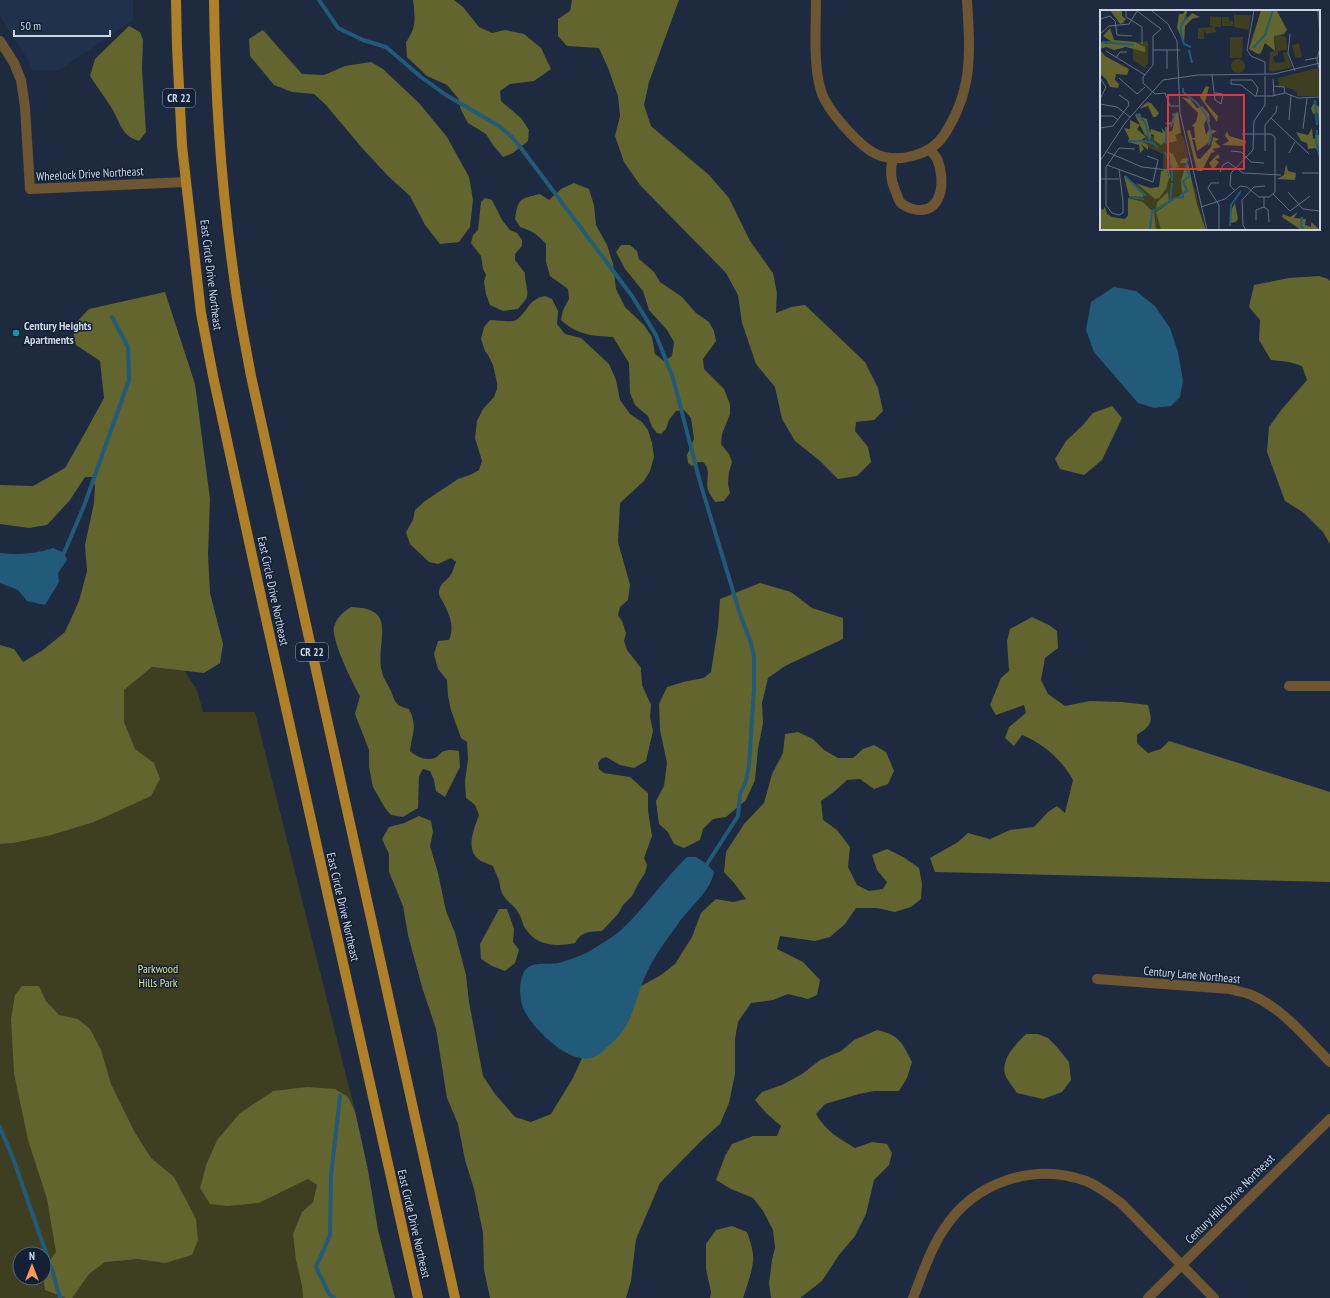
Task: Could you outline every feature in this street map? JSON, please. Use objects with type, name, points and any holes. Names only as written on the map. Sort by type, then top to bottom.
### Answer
[{"type":"main road","name":"East Circle Drive Northeast","points":[[176,0],[179,94],[186,182],[201,313],[213,376],[258,583],[418,1298]]},
{"type":"main road","name":"East Circle Drive Northeast","points":[[214,0],[216,87],[222,167],[234,278],[251,376],[455,1298]]},
{"type":"street","points":[[816,0],[817,67],[821,91],[832,112],[861,144],[877,154],[893,158],[912,156],[930,150],[943,136],[956,113],[967,84],[970,48],[967,0]]},
{"type":"street","name":"Wheelock Drive Northeast","points":[[0,40],[14,63],[21,80],[24,93],[30,189],[186,182]]},
{"type":"street","points":[[893,158],[890,168],[892,183],[900,203],[911,209],[922,211],[930,209],[936,203],[941,191],[942,174],[937,158],[930,150]]},
{"type":"street","points":[[1289,686],[1330,686]]},
{"type":"street","name":"Century Lane Northeast","points":[[1097,980],[1230,989],[1248,994],[1264,1001],[1282,1013],[1330,1062]]},
{"type":"street","name":"Century Hills Drive Northeast","points":[[1148,1298],[1330,1119]]},
{"type":"street","points":[[913,1298],[934,1245],[945,1228],[969,1200],[984,1190],[1002,1182],[1023,1176],[1045,1174],[1066,1175],[1087,1182],[1105,1191],[1122,1204],[1181,1266],[1214,1298]]},
{"type":"shaded area","points":[[0,0],[133,0],[133,20],[59,70],[33,70],[0,16]]},
{"type":"shaded area","points":[[1114,287],[1136,291],[1155,306],[1170,328],[1178,352],[1183,381],[1180,397],[1171,406],[1154,408],[1138,403],[1094,352],[1086,330],[1091,302]]},
{"type":"shaded area","points":[[53,548],[64,553],[67,560],[58,573],[59,582],[45,605],[27,601],[18,590],[0,583],[0,553],[26,554]]},
{"type":"shaded area","points":[[687,857],[696,857],[707,864],[714,872],[712,880],[704,893],[665,941],[654,959],[642,983],[632,1013],[623,1031],[616,1040],[594,1057],[585,1059],[575,1057],[564,1052],[544,1036],[524,1010],[521,1001],[520,989],[523,973],[526,969],[533,965],[555,964],[583,955],[615,935],[639,912]]},
{"type":"green space","points":[[413,0],[454,0],[463,7],[479,27],[492,33],[505,30],[524,34],[541,48],[551,69],[534,81],[510,84],[500,91],[501,101],[521,118],[529,130],[528,141],[513,153],[503,157],[486,134],[468,123],[461,110],[458,98],[447,85],[427,76],[407,57],[406,42],[414,27]]},
{"type":"green space","points":[[572,0],[679,0],[649,82],[644,105],[651,126],[709,175],[729,198],[750,241],[773,273],[777,293],[776,313],[791,307],[805,305],[865,362],[878,388],[883,411],[874,420],[856,422],[855,431],[868,447],[871,462],[857,476],[838,479],[820,461],[795,441],[782,419],[775,387],[756,364],[742,323],[738,295],[726,273],[640,185],[624,162],[615,136],[620,116],[618,96],[599,48],[567,46],[558,36],[558,19],[570,11]]},
{"type":"green space","points":[[129,26],[140,32],[143,40],[142,69],[146,132],[139,141],[127,135],[113,110],[90,76],[95,59]]},
{"type":"green space","points":[[263,30],[302,74],[324,75],[345,66],[371,62],[383,69],[419,103],[447,137],[469,177],[473,200],[470,227],[459,242],[440,244],[425,225],[410,196],[388,176],[325,104],[314,94],[292,92],[274,85],[250,56],[249,39]]},
{"type":"green space","points":[[574,183],[589,189],[594,205],[596,225],[607,245],[613,264],[616,289],[625,307],[644,325],[652,337],[655,354],[664,361],[672,356],[674,342],[667,330],[649,310],[643,291],[625,269],[616,252],[621,245],[630,245],[637,251],[639,259],[654,272],[660,282],[682,297],[696,313],[709,322],[714,331],[716,341],[703,359],[704,369],[724,389],[730,404],[730,414],[722,434],[721,444],[729,454],[732,462],[728,484],[730,493],[724,501],[715,502],[709,493],[707,487],[708,472],[706,465],[703,462],[698,462],[692,466],[688,463],[687,455],[694,439],[691,418],[684,410],[676,411],[669,420],[666,429],[661,434],[657,433],[652,427],[648,416],[635,405],[630,393],[629,363],[613,337],[579,332],[561,320],[563,310],[569,299],[568,289],[550,276],[546,262],[546,244],[534,233],[520,227],[515,219],[517,207],[521,200],[540,194],[549,200],[561,189]]},
{"type":"green space","points":[[485,198],[492,200],[502,220],[510,230],[517,233],[522,240],[522,246],[515,254],[515,260],[525,273],[527,296],[518,309],[503,311],[490,305],[486,294],[484,282],[486,275],[483,269],[481,256],[471,243],[473,235],[478,230],[481,202]]},
{"type":"green space","points":[[1319,276],[1330,281],[1330,544],[1323,532],[1304,513],[1285,501],[1267,452],[1269,427],[1282,409],[1307,380],[1302,366],[1289,362],[1271,360],[1259,340],[1260,320],[1249,307],[1254,285],[1289,278]]},
{"type":"green space","points":[[165,292],[195,384],[210,499],[208,555],[210,593],[223,644],[220,663],[204,673],[152,667],[124,690],[124,722],[135,749],[154,763],[160,779],[151,796],[94,822],[51,835],[13,843],[0,844],[0,645],[14,649],[23,662],[43,650],[65,632],[79,601],[87,571],[85,545],[94,503],[95,486],[92,477],[85,477],[70,500],[47,525],[29,528],[0,524],[0,485],[33,486],[65,468],[104,398],[100,361],[76,345],[72,327],[89,309]]},
{"type":"green space","points":[[545,296],[552,299],[558,311],[557,324],[565,334],[581,338],[609,364],[616,380],[620,400],[630,414],[642,422],[648,430],[654,457],[650,471],[644,481],[620,503],[618,542],[630,585],[628,600],[620,607],[618,615],[622,621],[626,633],[624,641],[627,650],[641,668],[642,685],[651,705],[650,717],[653,731],[646,761],[634,768],[620,765],[606,757],[601,759],[598,763],[599,769],[604,773],[630,777],[648,793],[648,810],[652,836],[644,858],[647,865],[645,873],[632,896],[602,931],[583,934],[575,943],[561,945],[541,942],[530,934],[524,926],[517,911],[502,893],[499,880],[493,866],[481,861],[473,852],[473,833],[479,815],[475,805],[466,798],[465,781],[468,759],[467,742],[461,738],[451,710],[447,680],[438,669],[434,654],[438,641],[449,640],[451,635],[450,620],[440,598],[439,590],[441,585],[450,576],[456,562],[451,558],[438,564],[429,562],[410,544],[406,532],[413,520],[415,510],[425,501],[458,479],[479,470],[482,461],[475,438],[477,421],[483,409],[494,397],[497,389],[493,365],[485,351],[481,339],[484,327],[490,320],[516,320],[535,300]]},
{"type":"green space","points":[[1112,406],[1122,418],[1102,460],[1084,475],[1060,469],[1055,459],[1066,441],[1093,413]]},
{"type":"green space","points":[[760,583],[791,592],[812,608],[843,618],[843,639],[785,666],[768,678],[762,703],[763,723],[758,749],[755,780],[746,800],[726,817],[713,819],[703,829],[700,840],[684,848],[674,844],[668,832],[659,824],[656,801],[664,786],[667,763],[660,730],[659,704],[667,687],[704,678],[711,672],[718,627],[720,599]]},
{"type":"green space","points":[[351,607],[366,609],[376,614],[381,620],[382,629],[380,661],[383,677],[390,688],[395,701],[399,705],[409,709],[412,715],[414,730],[410,751],[419,757],[432,759],[446,750],[459,751],[460,767],[445,797],[436,791],[434,780],[430,771],[423,769],[419,776],[418,808],[403,817],[391,815],[385,808],[373,787],[369,767],[369,750],[355,714],[360,696],[343,662],[336,642],[334,633],[335,623],[345,611]]},
{"type":"green space","points":[[1032,617],[1049,625],[1057,631],[1058,648],[1045,658],[1041,680],[1048,694],[1065,706],[1090,701],[1122,702],[1148,705],[1151,719],[1150,723],[1137,735],[1137,743],[1148,753],[1161,749],[1169,741],[1330,792],[1330,882],[935,872],[930,858],[958,842],[968,833],[990,839],[1010,830],[1034,827],[1048,812],[1057,806],[1065,813],[1073,780],[1058,759],[1038,743],[1022,735],[1014,746],[1005,738],[1009,727],[1026,713],[1024,705],[996,715],[990,705],[1001,678],[1009,671],[1007,641],[1010,629]]},
{"type":"green space","name":"Parkwood Hills Park","points":[[152,667],[184,670],[197,690],[203,712],[255,712],[355,1111],[348,1097],[273,1091],[240,1113],[217,1140],[206,1165],[200,1188],[259,1203],[308,1179],[317,1185],[313,1202],[302,1212],[296,1260],[303,1298],[0,1298],[0,710],[124,711],[124,690]]},
{"type":"green space","points":[[798,732],[813,739],[824,750],[838,758],[853,758],[863,749],[874,745],[886,752],[894,771],[888,784],[874,789],[860,779],[847,780],[821,801],[823,820],[837,830],[850,847],[848,867],[857,885],[869,891],[883,889],[887,882],[877,870],[872,855],[887,849],[905,858],[919,868],[922,884],[921,899],[911,907],[895,912],[877,908],[856,908],[845,924],[830,937],[815,941],[780,936],[777,949],[803,962],[820,980],[817,995],[808,999],[788,994],[773,1000],[751,1003],[738,1022],[735,1039],[735,1074],[729,1103],[720,1124],[702,1140],[660,1183],[636,1239],[631,1281],[626,1298],[490,1298],[484,1270],[483,1233],[474,1189],[465,1160],[458,1124],[447,1098],[436,1029],[422,987],[408,935],[403,906],[389,872],[389,854],[382,839],[389,827],[404,823],[419,816],[431,821],[433,832],[430,846],[438,873],[446,911],[455,933],[466,975],[469,1002],[483,1076],[495,1094],[515,1117],[531,1122],[551,1114],[573,1078],[587,1047],[634,990],[661,975],[675,964],[692,937],[701,913],[716,899],[733,902],[746,899],[724,872],[726,852],[744,824],[764,803],[772,774],[783,753],[785,734]]},
{"type":"green space","points":[[499,909],[507,909],[514,929],[513,942],[519,950],[515,963],[505,971],[492,966],[481,959],[480,944]]},
{"type":"green space","points":[[22,986],[39,986],[46,1001],[59,1015],[78,1019],[90,1029],[101,1050],[111,1084],[134,1131],[151,1158],[174,1177],[196,1219],[198,1240],[192,1255],[165,1263],[138,1259],[105,1262],[89,1274],[72,1298],[66,1298],[45,1290],[45,1286],[52,1286],[52,1258],[56,1252],[47,1199],[28,1140],[14,1073],[11,1019],[15,995]]},
{"type":"green space","points":[[877,1030],[890,1034],[899,1040],[912,1062],[907,1078],[899,1091],[874,1091],[859,1094],[825,1104],[816,1114],[833,1134],[855,1148],[872,1142],[887,1144],[892,1153],[889,1165],[874,1180],[866,1214],[855,1236],[839,1255],[822,1281],[800,1298],[771,1298],[769,1283],[775,1248],[773,1230],[763,1211],[753,1198],[731,1189],[716,1180],[725,1156],[732,1144],[753,1136],[777,1136],[781,1126],[766,1113],[755,1100],[762,1092],[782,1085],[802,1074],[820,1060],[841,1051],[854,1040]]},
{"type":"green space","points":[[1026,1034],[1038,1034],[1048,1038],[1069,1062],[1071,1080],[1062,1092],[1043,1099],[1017,1093],[1009,1081],[1005,1074],[1005,1062],[1010,1052]]},
{"type":"green space","points":[[307,1087],[335,1089],[348,1097],[355,1111],[368,1170],[378,1230],[395,1298],[303,1298],[293,1234],[302,1212],[313,1202],[317,1185],[308,1179],[259,1203],[227,1206],[210,1204],[200,1188],[206,1165],[217,1140],[240,1113],[273,1091]]},
{"type":"green space","points":[[732,1226],[747,1232],[753,1257],[749,1280],[743,1298],[710,1298],[711,1292],[706,1269],[706,1244],[716,1230]]},
{"type":"waterway","points":[[319,0],[338,28],[363,40],[386,47],[421,77],[446,95],[499,126],[511,136],[632,296],[656,335],[673,378],[700,482],[740,614],[751,643],[754,658],[754,689],[749,766],[746,781],[740,794],[738,816],[707,864]]},
{"type":"waterway","points":[[60,554],[64,553],[84,506],[129,380],[128,347],[112,317]]},
{"type":"waterway","points":[[334,1298],[329,1294],[316,1267],[330,1235],[331,1176],[340,1096]]},
{"type":"waterway","points":[[0,1127],[14,1161],[52,1270],[60,1298]]},
{"type":"place","name":"Century Heights Apartments","points":[[16,333]]}]
